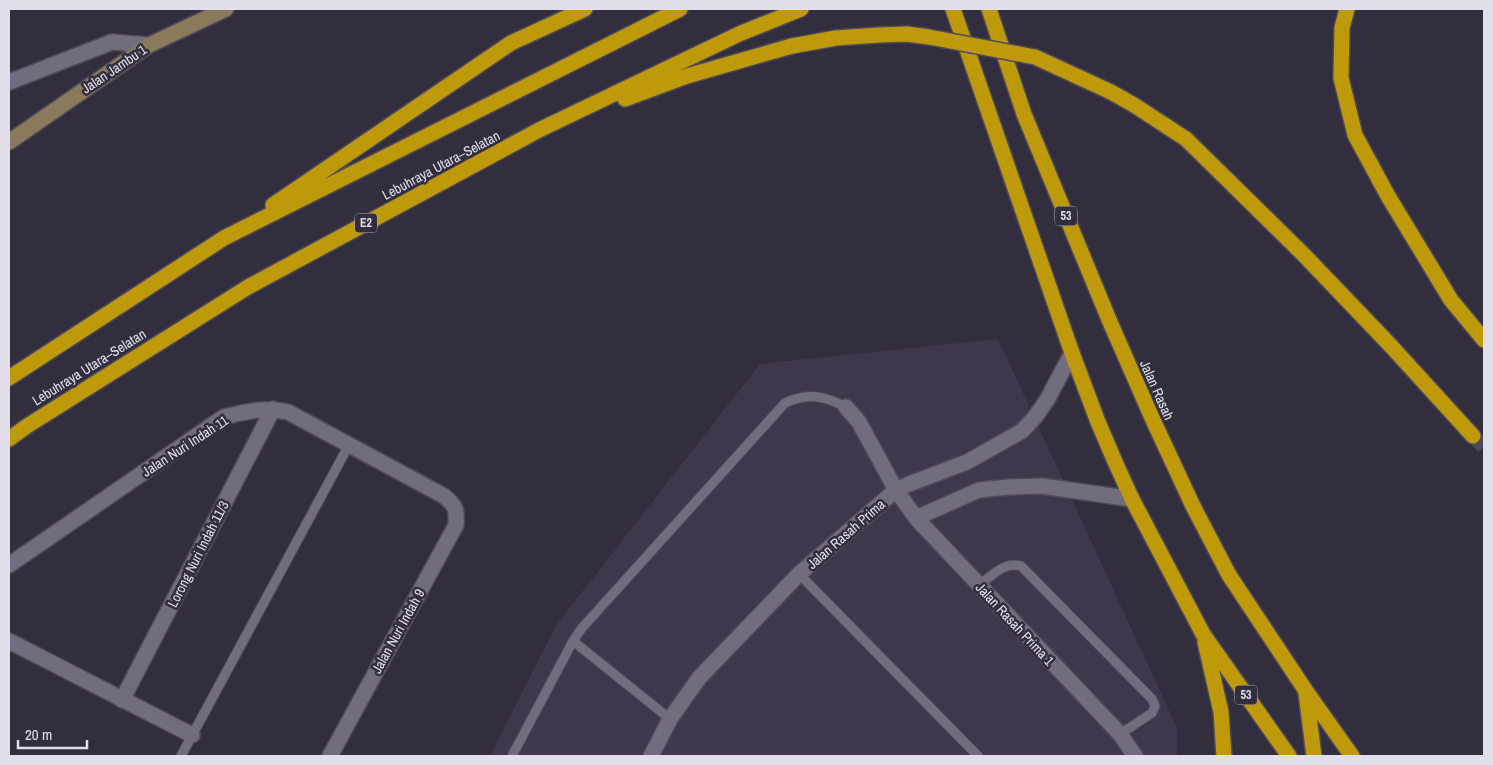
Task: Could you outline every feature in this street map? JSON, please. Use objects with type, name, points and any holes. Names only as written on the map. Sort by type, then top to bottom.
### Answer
[{"type":"highway","points":[[9,378],[224,238],[511,43],[585,9]]},
{"type":"highway","points":[[224,238],[680,9]]},
{"type":"highway","name":"Lebuhraya Utara–Selatan","points":[[9,439],[26,426],[248,287],[539,130],[738,34],[800,9]]},
{"type":"highway","name":"53","points":[[953,9],[1072,353],[1098,422],[1132,499],[1203,634],[1288,756]]},
{"type":"highway","name":"Jalan Rasah","points":[[989,9],[1024,114],[1152,420],[1193,506],[1229,575],[1306,691],[1352,756]]},
{"type":"highway","points":[[1347,9],[1342,28],[1341,78],[1355,135],[1388,196],[1451,300],[1484,340]]},
{"type":"highway","points":[[539,130],[687,76],[792,46],[836,38],[907,34],[1035,57],[1111,92],[1186,139],[1304,255],[1473,436]]},
{"type":"highway","points":[[1203,634],[1220,712],[1224,756]]},
{"type":"highway","points":[[1288,756],[1297,753],[1315,756],[1306,691]]},
{"type":"street","name":"Jalan Jambu 1","points":[[9,142],[148,45],[226,9]]},
{"type":"street","points":[[9,82],[112,42],[148,45]]},
{"type":"street","name":"Jalan Rasah Prima","points":[[651,756],[670,719],[699,678],[799,574],[896,490],[967,462],[1022,431],[1047,400],[1072,353]]},
{"type":"street","name":"Jalan Rasah Prima 1","points":[[846,408],[859,422],[896,490],[916,518],[1120,734],[1135,756]]},
{"type":"street","name":"Jalan Nuri Indah 11","points":[[9,565],[224,417],[257,410],[273,409],[288,412],[350,443],[444,496],[454,504]]},
{"type":"street","name":"Lorong Nuri Indah 11/3","points":[[122,700],[273,409]]},
{"type":"street","points":[[916,518],[979,490],[1009,487],[1042,486],[1132,499]]},
{"type":"street","name":"Jalan Nuri Indah 9","points":[[330,756],[456,525],[457,513],[454,504]]},
{"type":"street","points":[[9,641],[192,736]]},
{"type":"lane","points":[[512,756],[573,641],[582,628],[785,403],[795,398],[810,396],[830,399],[846,408]]},
{"type":"lane","points":[[181,756],[350,443]]},
{"type":"lane","points":[[979,585],[1006,564],[1021,566],[1152,699],[1155,706],[1152,714],[1120,734]]},
{"type":"lane","points":[[799,574],[978,756]]},
{"type":"lane","points":[[573,641],[670,719]]},
{"type":"shaded area","points":[[998,339],[1177,728],[1177,756],[490,756],[557,624],[760,364]]},
{"type":"tunnel","points":[[1473,436],[1484,447]]}]
